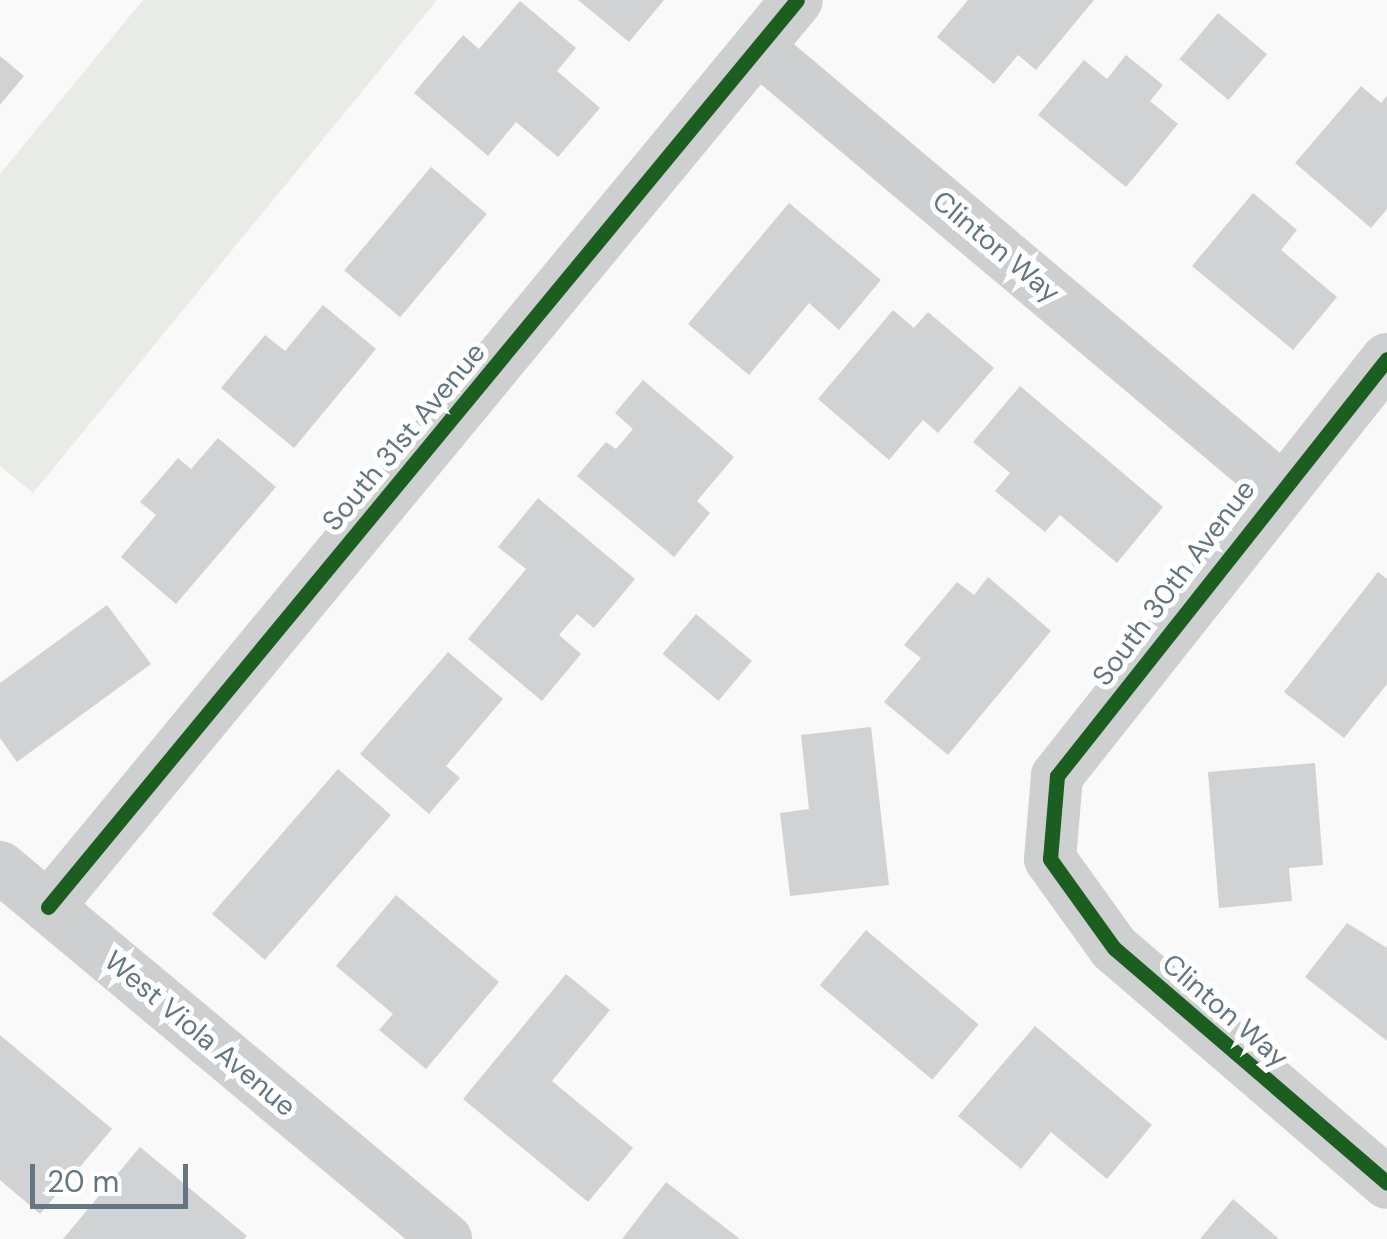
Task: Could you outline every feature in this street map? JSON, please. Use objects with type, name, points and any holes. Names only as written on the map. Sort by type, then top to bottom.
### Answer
[{"type":"street","name":"South 31st Avenue","points":[[48,906],[798,0]]},
{"type":"street","name":"Clinton Way","points":[[758,48],[1279,486]]},
{"type":"street","name":"South 30th Avenue","points":[[1050,859],[1058,776],[1279,486],[1387,359]]},
{"type":"street","name":"Clinton Way","points":[[1050,859],[1114,948],[1387,1183]]},
{"type":"street","name":"West Viola Avenue","points":[[0,867],[446,1239]]},
{"type":"shaded area","points":[[143,0],[437,0],[33,493],[0,466],[0,174]]},
{"type":"building","points":[[578,0],[664,0],[629,42]]},
{"type":"building","points":[[968,0],[1094,0],[1036,70],[1018,55],[994,84],[937,37]]},
{"type":"building","points":[[520,1],[576,48],[557,71],[600,108],[558,157],[516,122],[488,156],[414,93],[463,35],[479,49]]},
{"type":"building","points":[[1218,13],[1267,54],[1228,100],[1179,59]]},
{"type":"building","points":[[1126,55],[1163,85],[1150,101],[1178,124],[1126,187],[1038,115],[1084,60],[1107,79]]},
{"type":"building","points":[[0,56],[24,76],[0,105]]},
{"type":"building","points":[[1361,86],[1381,103],[1387,96],[1387,209],[1371,228],[1295,163]]},
{"type":"building","points":[[431,167],[487,214],[400,317],[344,270]]},
{"type":"building","points":[[1253,193],[1297,230],[1281,250],[1337,297],[1293,350],[1192,266]]},
{"type":"building","points":[[789,203],[881,280],[839,330],[809,303],[749,375],[688,324]]},
{"type":"building","points":[[323,305],[376,349],[294,448],[221,388],[265,335],[285,351]]},
{"type":"building","points":[[893,310],[914,328],[928,312],[994,368],[938,433],[923,420],[889,460],[818,399]]},
{"type":"building","points":[[643,380],[734,457],[697,501],[710,513],[674,557],[577,476],[606,442],[616,449],[633,429],[615,413]]},
{"type":"building","points":[[1020,386],[1163,507],[1117,563],[1060,515],[1045,532],[995,491],[1010,473],[973,442]]},
{"type":"building","points":[[218,438],[276,487],[176,604],[121,557],[156,515],[140,502],[178,458],[191,469]]},
{"type":"building","points":[[538,498],[635,579],[594,628],[577,614],[559,635],[581,654],[542,701],[468,639],[526,569],[498,547]]},
{"type":"building","points":[[1378,572],[1387,579],[1387,684],[1344,738],[1284,692]]},
{"type":"building","points":[[988,577],[1051,631],[948,755],[884,702],[921,658],[904,645],[957,582],[974,595]]},
{"type":"building","points":[[107,605],[151,664],[17,762],[0,738],[0,683]]},
{"type":"building","points":[[696,614],[752,661],[718,701],[663,654]]},
{"type":"building","points":[[448,652],[503,699],[446,766],[460,778],[429,814],[360,754]]},
{"type":"building","points":[[871,727],[889,885],[790,896],[780,813],[809,809],[801,735]]},
{"type":"building","points":[[1315,763],[1323,865],[1289,868],[1292,901],[1219,908],[1208,772]]},
{"type":"building","points":[[338,769],[391,815],[265,960],[212,914]]},
{"type":"building","points":[[396,895],[499,982],[426,1069],[379,1030],[393,1014],[336,966]]},
{"type":"building","points":[[1347,923],[1387,948],[1387,1041],[1305,977]]},
{"type":"building","points":[[866,930],[979,1024],[932,1080],[820,985]]},
{"type":"building","points":[[566,974],[610,1010],[552,1081],[633,1148],[588,1202],[463,1099]]},
{"type":"building","points":[[1035,1026],[1152,1125],[1107,1179],[1051,1132],[1021,1169],[958,1116]]},
{"type":"building","points":[[0,1035],[112,1129],[40,1214],[0,1180]]},
{"type":"building","points":[[140,1147],[247,1236],[63,1239]]},
{"type":"building","points":[[666,1182],[740,1239],[622,1239]]},
{"type":"building","points":[[1233,1199],[1279,1239],[1200,1239]]},
{"type":"cycle path","points":[[48,907],[797,0]]},
{"type":"cycle path","points":[[1387,359],[1057,776],[1050,859],[1114,948],[1387,1183]]}]
